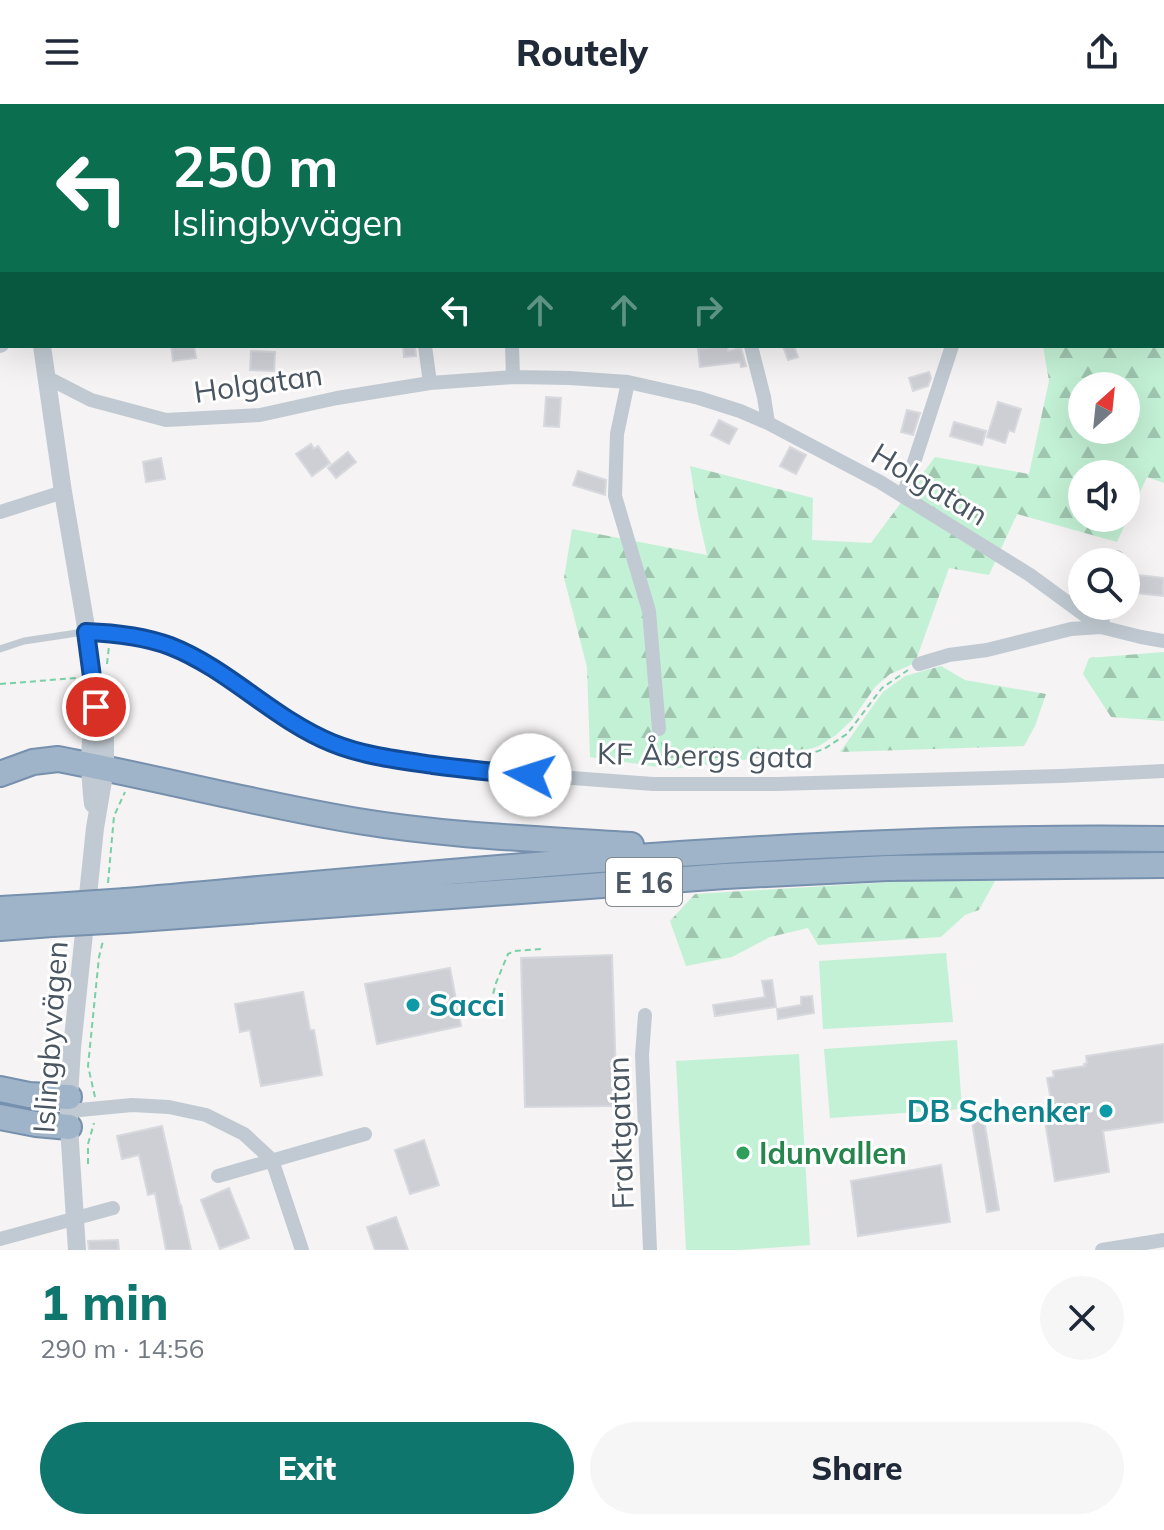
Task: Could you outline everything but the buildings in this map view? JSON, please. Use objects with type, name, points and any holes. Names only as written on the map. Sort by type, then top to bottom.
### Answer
[{"type":"highway","points":[[0,774],[15,767],[58,759],[359,821],[459,834],[721,851]]},
{"type":"highway","name":"E 16","points":[[126,910],[721,851],[975,840],[1164,839]]},
{"type":"highway","name":"E 16","points":[[0,928],[53,915],[755,874],[888,868],[1164,865]]},
{"type":"highway","name":"E 16","points":[[0,909],[53,915]]},
{"type":"highway","points":[[0,1089],[29,1095],[69,1112]]},
{"type":"highway","points":[[0,1117],[36,1124],[69,1112]]},
{"type":"street","name":"Islingbyvägen","points":[[42,348],[96,707],[90,739],[97,767],[95,828],[72,1048],[69,1112],[77,1250]]},
{"type":"street","points":[[425,348],[430,383]]},
{"type":"street","points":[[512,348],[513,377]]},
{"type":"street","points":[[752,348],[768,423]]},
{"type":"street","points":[[903,496],[951,348]]},
{"type":"street","name":"Holgatan","points":[[46,377],[91,400],[166,420],[260,415],[337,398],[430,383],[513,377],[628,382],[699,398],[768,423],[903,496],[1030,575],[1101,627]]},
{"type":"street","points":[[628,382],[617,434],[615,496],[649,611],[659,729]]},
{"type":"street","points":[[0,512],[63,492]]},
{"type":"street","points":[[1101,627],[1103,620]]},
{"type":"street","name":"Holgatan","points":[[919,664],[1071,629],[1101,627],[1164,641]]},
{"type":"street","name":"KF Åbergs gata","points":[[86,632],[129,636],[170,647],[198,660],[287,718],[331,742],[376,755],[477,771],[653,784],[777,784],[1164,771]]},
{"type":"street","name":"Fraktgatan","points":[[645,1015],[642,1055],[650,1250]]},
{"type":"street","points":[[69,1112],[132,1105],[169,1107],[206,1115],[244,1134],[272,1160],[302,1250]]},
{"type":"street","points":[[218,1176],[365,1134]]},
{"type":"street","points":[[0,1239],[113,1208]]},
{"type":"street","points":[[1102,1250],[1164,1240]]},
{"type":"lane","points":[[0,649],[24,641],[86,632]]},
{"type":"path","points":[[780,769],[792,760],[824,749],[847,734],[882,688],[919,664]]},
{"type":"path","points":[[0,684],[91,677]]},
{"type":"path","points":[[659,729],[668,776]]},
{"type":"path","points":[[488,1013],[508,954],[542,949]]},
{"type":"path","points":[[88,1173],[88,1144],[95,1110]]},
{"type":"green space","points":[[1043,348],[1164,348],[1164,483],[1147,477],[1140,492],[1140,460],[1068,460],[1068,528],[1017,514],[989,575],[949,568],[915,663],[890,674],[875,687],[852,720],[836,735],[819,746],[796,753],[672,769],[590,757],[587,667],[564,578],[572,529],[707,555],[690,466],[813,498],[812,540],[871,543],[935,457],[1029,474],[1049,381]]},
{"type":"green space","points":[[1081,532],[1122,532],[1117,542]]},
{"type":"green space","points":[[1164,652],[1164,721],[1111,717],[1083,674],[1089,658]]},
{"type":"green space","points":[[941,666],[965,680],[1046,694],[1024,746],[840,752],[883,692],[905,676]]},
{"type":"green space","points":[[940,879],[995,881],[979,910],[965,915],[941,937],[818,945],[808,928],[770,937],[732,957],[686,966],[670,921],[695,894]]},
{"type":"green space","points":[[946,953],[953,1022],[823,1029],[819,961]]},
{"type":"green space","points":[[957,1040],[962,1109],[830,1118],[824,1049]]},
{"type":"green space","name":"Idunvallen","points":[[799,1054],[810,1245],[686,1250],[676,1061]]},
{"type":"place","name":"Sacci","points":[[413,1005]]},
{"type":"place","name":"DB Schenker","points":[[1106,1111]]},
{"type":"place","name":"Idunvallen","points":[[743,1153]]},
{"type":"route","points":[[96,707],[86,632],[146,639],[170,647],[198,660],[308,731],[351,749],[404,761],[530,775]]}]
